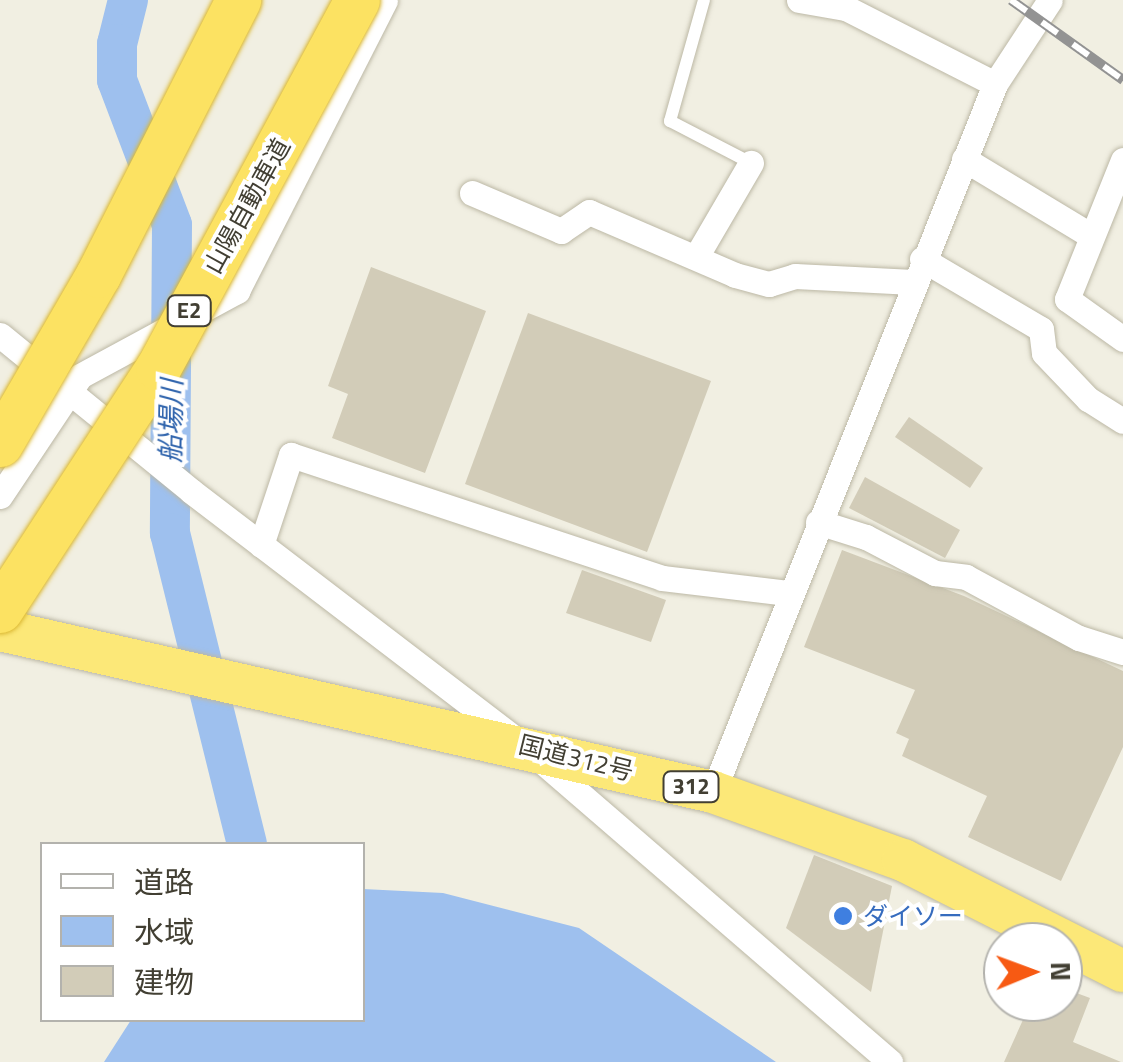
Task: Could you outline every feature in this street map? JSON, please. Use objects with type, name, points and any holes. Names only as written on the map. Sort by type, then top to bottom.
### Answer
[{"type":"highway","points":[[0,444],[107,259],[238,0]]},
{"type":"highway","name":"山陽自動車道","points":[[0,610],[158,368],[356,0]]},
{"type":"highway","name":"国道312号","points":[[0,630],[180,674],[523,745],[713,792],[902,860],[1123,971]]},
{"type":"street","points":[[0,496],[69,390],[104,358],[221,304],[250,272],[385,0]]},
{"type":"street","points":[[799,0],[846,8],[995,84]]},
{"type":"street","points":[[713,792],[788,593],[995,84],[1050,0]]},
{"type":"street","points":[[964,158],[1090,236]]},
{"type":"street","points":[[1123,160],[1067,299],[1123,339]]},
{"type":"street","points":[[696,257],[751,163]]},
{"type":"street","points":[[472,193],[561,231],[589,212],[769,284],[796,276],[918,270],[1041,329],[1044,352],[1088,399],[1123,421]]},
{"type":"street","points":[[0,335],[142,447],[191,491],[523,745],[890,1062]]},
{"type":"street","points":[[261,545],[292,455],[662,578],[788,593]]},
{"type":"street","points":[[818,522],[866,537],[935,573],[966,578],[1079,638],[1123,652]]},
{"type":"lane","points":[[704,0],[670,121],[751,163]]},
{"type":"water","points":[[365,889],[443,893],[579,928],[776,1062],[104,1062],[130,1022],[365,1022]]},
{"type":"building","points":[[371,267],[486,311],[425,473],[332,438],[348,394],[328,386]]},
{"type":"building","points":[[528,313],[711,381],[647,552],[465,484]]},
{"type":"building","points":[[909,417],[983,468],[970,488],[895,437]]},
{"type":"building","points":[[865,477],[960,530],[945,558],[849,508]]},
{"type":"building","points":[[842,550],[964,596],[1123,671],[1123,747],[1061,881],[968,837],[987,796],[902,756],[909,739],[896,733],[915,690],[804,647]]},
{"type":"building","points":[[582,570],[666,600],[651,642],[566,613]]},
{"type":"building","points":[[814,855],[892,886],[871,992],[786,928]]},
{"type":"building","points":[[1083,995],[1090,998],[1083,1016]]},
{"type":"building","points":[[1022,1022],[1081,1022],[1073,1042],[1121,1062],[1004,1062]]},
{"type":"waterway","name":"船場川","points":[[128,0],[117,44],[117,80],[172,225],[170,533],[247,842]]},
{"type":"railway","points":[[1011,0],[1123,80]]},
{"type":"place","name":"ダイソー","points":[[843,916]]}]
